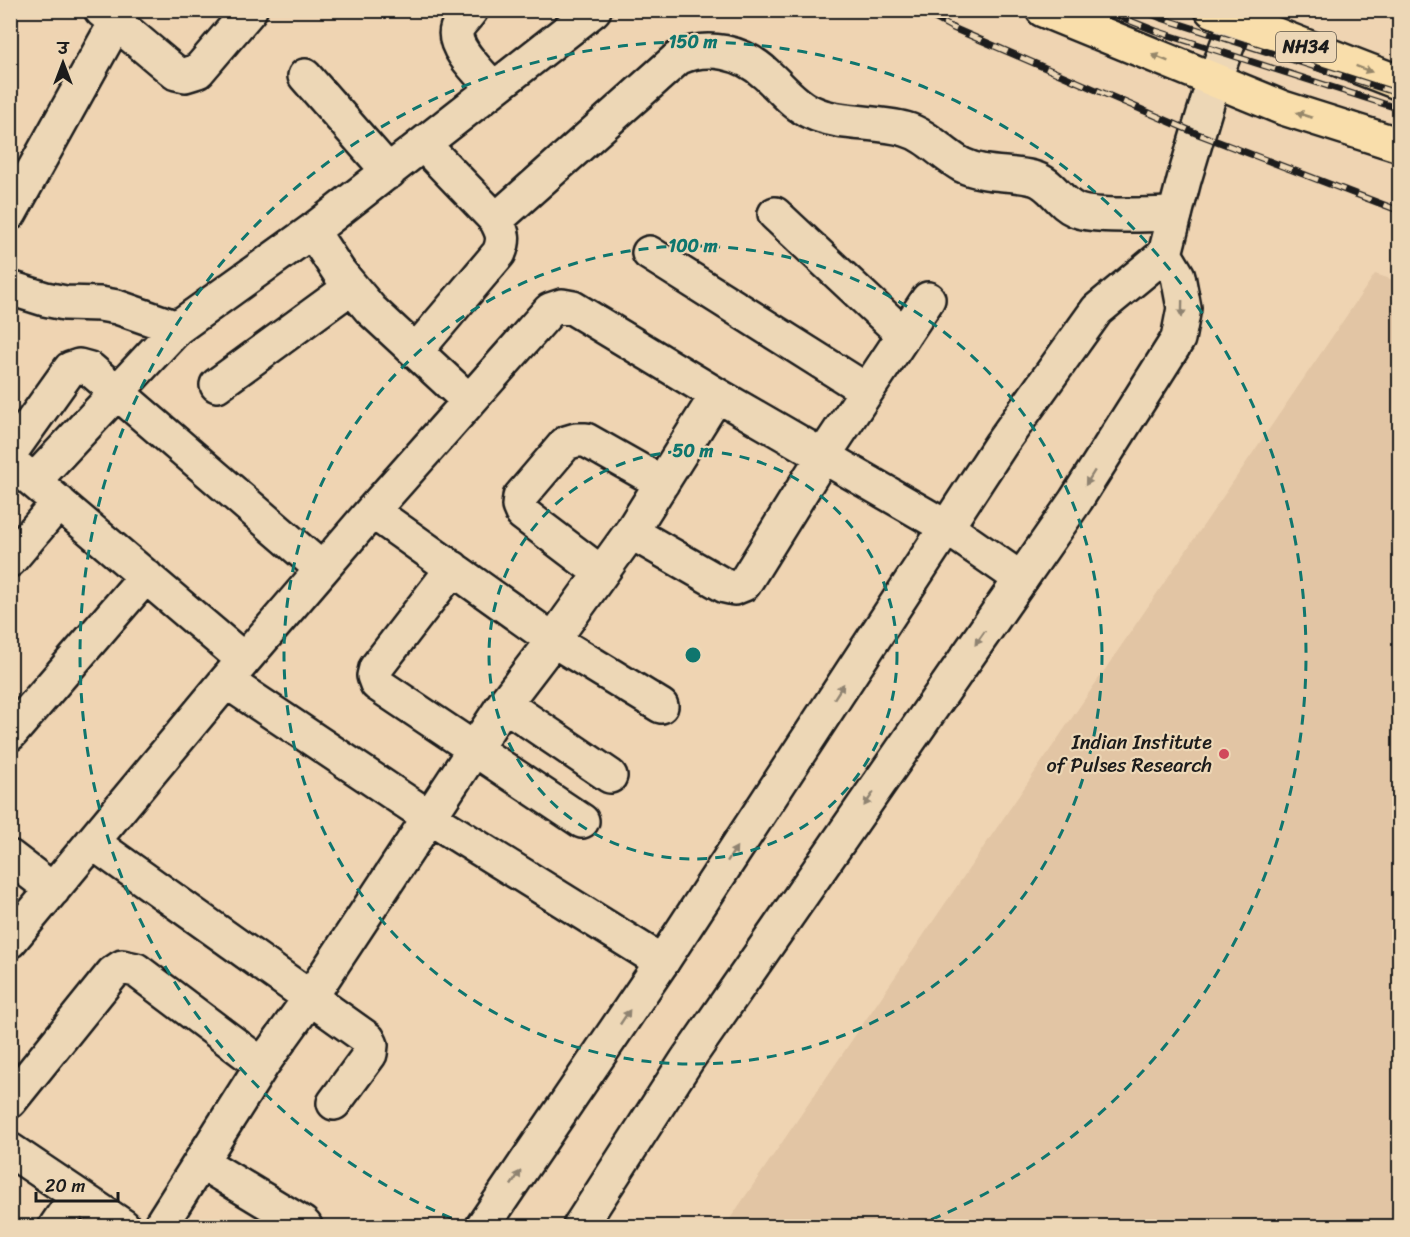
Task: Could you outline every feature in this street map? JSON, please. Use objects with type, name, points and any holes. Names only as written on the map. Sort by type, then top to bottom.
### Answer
[{"type":"highway","points":[[1043,10],[1283,108],[1400,145]]},
{"type":"highway","name":"NH34","points":[[1224,15],[1400,83]]},
{"type":"street","points":[[10,213],[109,16],[176,73],[191,75],[198,71],[250,10]]},
{"type":"street","points":[[471,10],[457,28],[455,39],[459,48],[494,88]]},
{"type":"street","points":[[594,10],[312,231],[177,328],[116,391],[22,472],[146,576],[235,670],[429,817],[662,962]]},
{"type":"street","points":[[483,1227],[662,962],[1001,444],[1097,310],[1165,254],[1214,80],[1224,15]]},
{"type":"street","points":[[495,220],[678,58],[691,51],[706,50],[721,51],[750,62],[764,72],[790,99],[811,112],[904,129],[920,136],[963,165],[980,172],[1035,178],[1046,184],[1063,202],[1076,210],[1091,214],[1176,214]]},
{"type":"street","points":[[305,76],[389,172]]},
{"type":"street","points":[[416,351],[499,253],[503,243],[503,234],[495,220],[424,145]]},
{"type":"street","points":[[775,214],[904,334]]},
{"type":"street","points":[[312,231],[351,287],[371,310],[469,401]]},
{"type":"street","points":[[649,254],[867,390]]},
{"type":"street","points":[[580,1227],[687,1060],[1076,500],[1178,339],[1184,308],[1178,276],[1165,254]]},
{"type":"street","points":[[217,385],[351,287]]},
{"type":"street","points":[[10,288],[65,303],[117,307],[177,328]]},
{"type":"street","points":[[631,532],[725,586],[734,588],[744,584],[824,455],[928,299]]},
{"type":"street","points":[[10,941],[235,670],[550,310],[562,306],[573,308],[717,395],[946,527],[1021,579]]},
{"type":"street","points":[[10,453],[70,369],[79,366],[90,369],[322,569]]},
{"type":"street","points":[[160,1227],[262,1065],[310,998],[504,704],[631,532],[717,395]]},
{"type":"street","points":[[601,573],[522,513],[519,506],[520,497],[566,443],[576,440],[586,440],[662,483]]},
{"type":"street","points":[[10,560],[59,502]]},
{"type":"street","points":[[372,511],[553,640],[661,706]]},
{"type":"street","points":[[453,568],[376,668],[374,676],[377,684],[582,821]]},
{"type":"street","points":[[10,734],[146,576]]},
{"type":"street","points":[[504,704],[610,776]]},
{"type":"street","points":[[92,842],[368,1040],[371,1045],[370,1054],[334,1103]]},
{"type":"street","points":[[10,857],[53,890]]},
{"type":"street","points":[[10,1101],[113,973],[122,967],[136,970],[262,1065]]},
{"type":"street","points":[[10,1150],[123,1227]]},
{"type":"street","points":[[201,1162],[302,1222],[305,1227]]},
{"type":"street","points":[[56,1227],[77,1195]]},
{"type":"shaded area","name":"Indian Institute of Pulses Research","points":[[1375,274],[1400,282],[1399,1226],[725,1226]]},
{"type":"railway","points":[[919,10],[953,28],[1198,134],[1400,211]]},
{"type":"railway","points":[[1103,10],[1156,31],[1400,109]]},
{"type":"railway","points":[[1142,10],[1400,94]]},
{"type":"place","name":"Indian Institute of Pulses Research","points":[[1224,754]]}]
